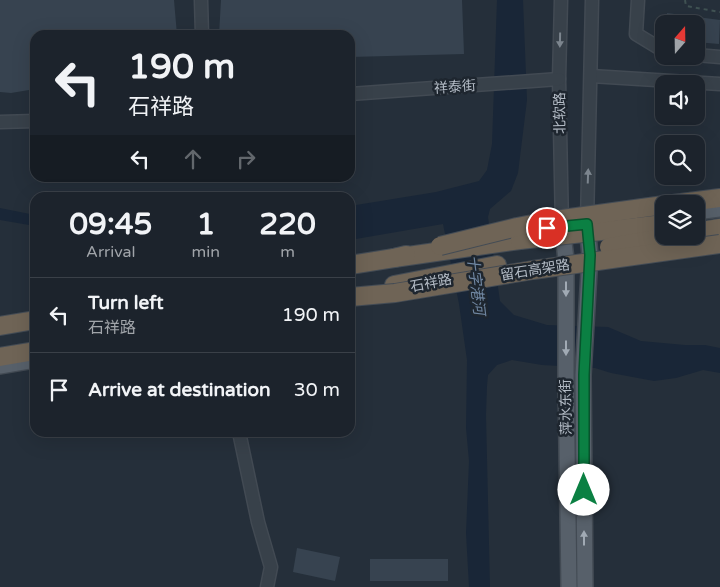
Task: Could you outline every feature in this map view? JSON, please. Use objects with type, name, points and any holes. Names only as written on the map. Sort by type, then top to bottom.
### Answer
[{"type":"highway","points":[[705,200],[720,198]]},
{"type":"highway","points":[[394,258],[517,227],[655,206]]},
{"type":"highway","points":[[705,218],[720,216]]},
{"type":"highway","points":[[355,264],[520,240],[655,225]]},
{"type":"highway","points":[[705,230],[720,228]]},
{"type":"highway","name":"留石高架路","points":[[355,293],[488,267],[655,239]]},
{"type":"highway","name":"留石高架路","points":[[355,297],[720,244]]},
{"type":"highway","points":[[0,326],[30,321]]},
{"type":"highway","points":[[0,357],[30,352]]},
{"type":"main road","points":[[705,211],[720,209]]},
{"type":"main road","points":[[355,258],[500,233],[655,216]]},
{"type":"main road","name":"萍水东街","points":[[585,587],[584,375],[590,255],[587,224]]},
{"type":"main road","name":"萍水东街","points":[[562,227],[566,259],[569,587]]},
{"type":"main road","name":"石祥路","points":[[355,301],[396,289],[503,270],[720,236]]},
{"type":"main road","points":[[0,319],[30,314]]},
{"type":"main road","points":[[0,366],[30,361]]},
{"type":"street","points":[[201,0],[202,30]]},
{"type":"street","name":"北软路","points":[[561,0],[559,80],[562,227]]},
{"type":"street","points":[[587,224],[592,0]]},
{"type":"street","points":[[638,0],[636,34],[655,46]]},
{"type":"street","points":[[705,56],[720,57]]},
{"type":"street","points":[[591,76],[720,84]]},
{"type":"street","name":"祥泰街","points":[[355,94],[559,80]]},
{"type":"street","points":[[0,122],[30,121]]},
{"type":"street","points":[[240,437],[258,522],[271,567],[267,587]]},
{"type":"path","points":[[685,0],[686,6],[720,12]]},
{"type":"water","name":"十字港河","points":[[497,0],[523,0],[527,100],[518,173],[511,191],[490,209],[488,217],[500,301],[514,315],[547,325],[608,327],[641,341],[705,345],[720,348],[720,373],[703,370],[676,378],[654,381],[595,368],[542,365],[512,360],[497,365],[488,375],[486,415],[490,587],[469,587],[466,533],[469,461],[466,428],[467,360],[459,304],[443,224],[355,239],[355,205],[436,192],[479,181],[487,170],[492,144]]},
{"type":"water","points":[[0,208],[30,214],[30,225],[0,220]]},
{"type":"building","points":[[0,0],[174,0],[177,30],[30,30],[30,90],[11,93],[0,92]]},
{"type":"building","points":[[221,0],[462,0],[464,54],[355,57],[355,30],[219,30]]},
{"type":"building","points":[[705,18],[720,20],[719,44],[705,43]]},
{"type":"building","points":[[297,548],[340,557],[335,581],[293,572]]},
{"type":"building","points":[[370,559],[448,559],[448,581],[370,581]]},
{"type":"route","points":[[547,228],[587,224],[590,255],[584,375],[584,490]]}]
